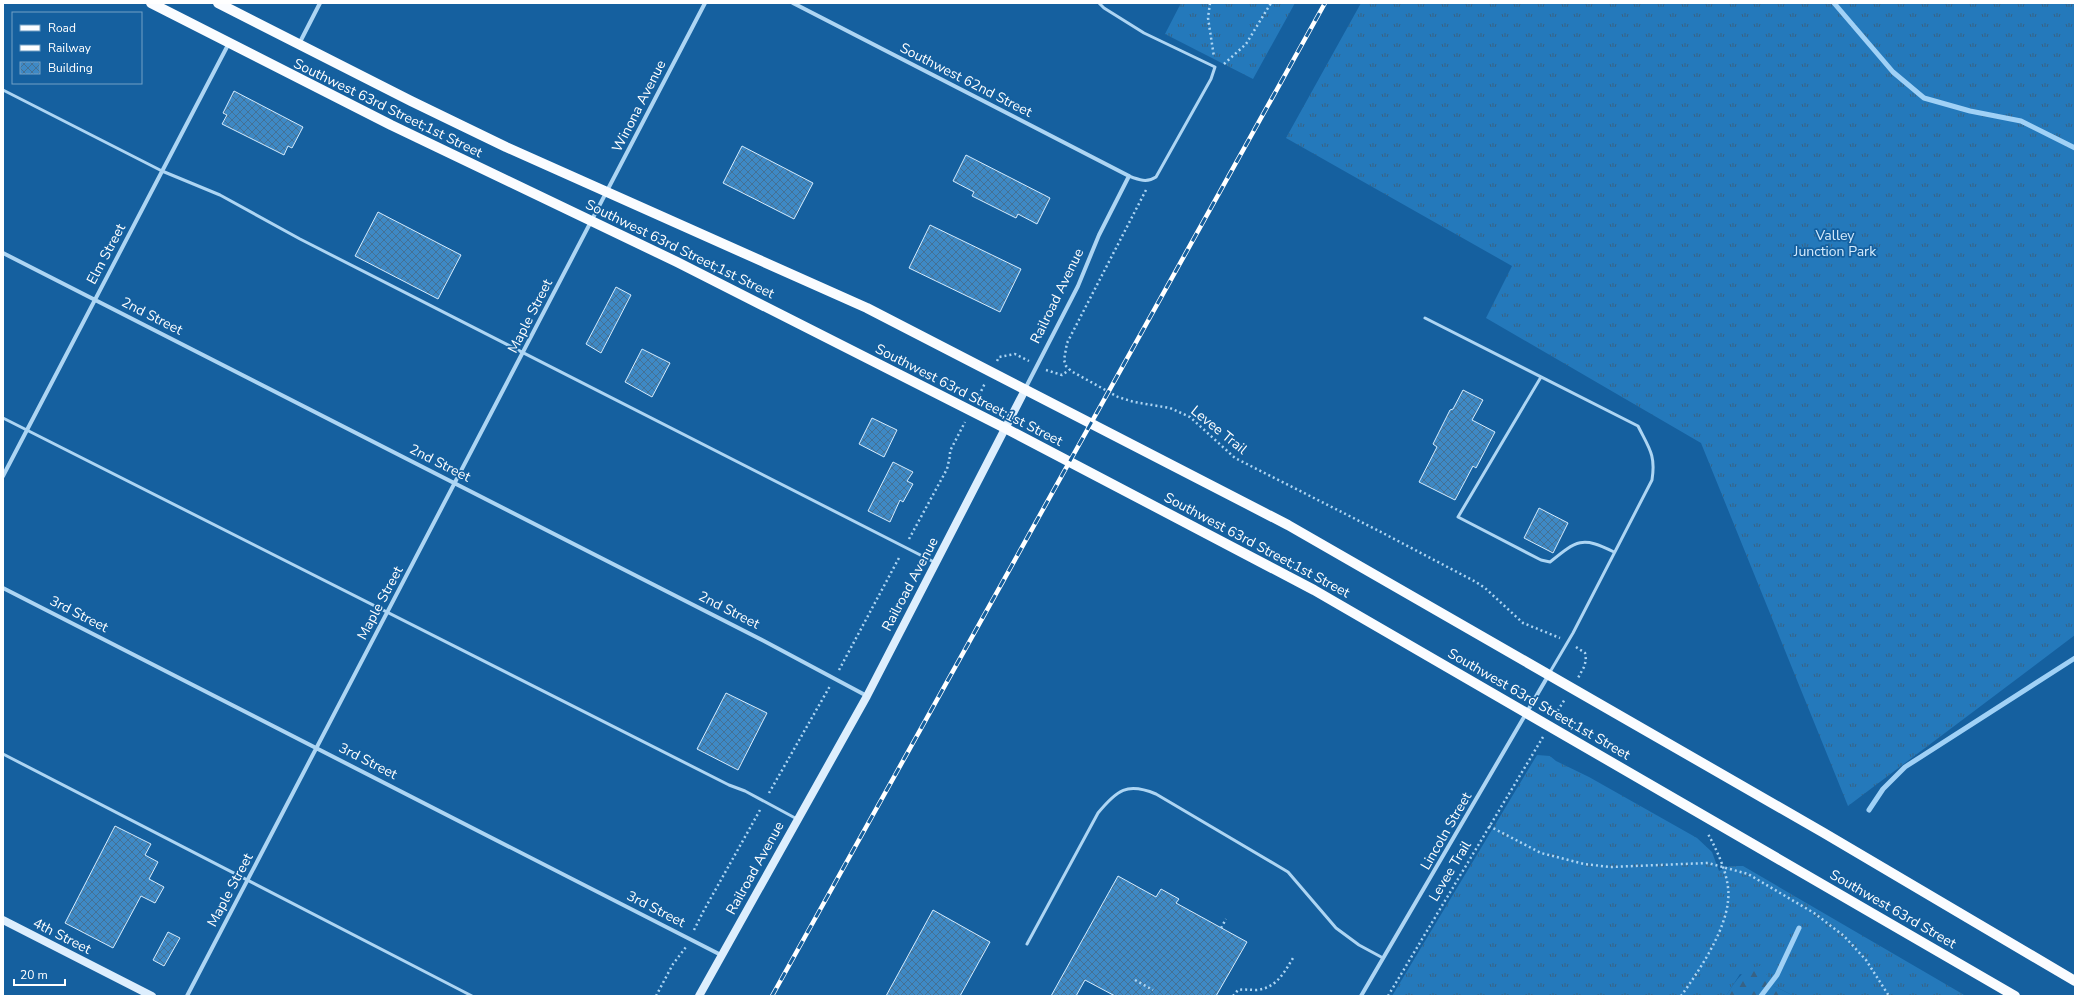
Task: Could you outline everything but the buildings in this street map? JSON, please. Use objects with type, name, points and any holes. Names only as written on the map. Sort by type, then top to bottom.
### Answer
[{"type":"main road","name":"Southwest 63rd Street;1st Street","points":[[151,3],[391,126],[495,176],[592,220],[1005,428],[1314,590],[1427,654],[1526,714],[1756,846]]},
{"type":"main road","name":"Southwest 63rd Street;1st Street","points":[[218,3],[425,108],[607,192],[867,308],[1288,525],[1548,676],[1824,833],[2075,981]]},
{"type":"main road","name":"Railroad Avenue","points":[[699,996],[867,696],[1025,390]]},
{"type":"main road","name":"Southwest 63rd Street","points":[[1756,846],[2015,996]]},
{"type":"main road","name":"4th Street","points":[[3,920],[152,996]]},
{"type":"street","points":[[299,44],[320,3]]},
{"type":"street","name":"Winona Avenue","points":[[592,220],[705,3]]},
{"type":"street","name":"Southwest 62nd Street","points":[[792,3],[1129,176]]},
{"type":"street","name":"Elm Street","points":[[3,476],[229,43]]},
{"type":"street","name":"Railroad Avenue","points":[[1025,390],[1078,286],[1099,235],[1129,176]]},
{"type":"street","name":"Maple Street","points":[[187,996],[592,220]]},
{"type":"street","name":"2nd Street","points":[[3,253],[764,641],[867,696]]},
{"type":"street","name":"3rd Street","points":[[3,588],[722,955]]},
{"type":"street","name":"Lincoln Street","points":[[1361,996],[1548,676]]},
{"type":"lane","points":[[1099,3],[1104,8],[1144,33],[1214,67],[1211,79],[1163,168],[1152,180],[1144,181],[1129,176]]},
{"type":"lane","points":[[3,90],[162,171],[220,195],[300,239],[523,354],[936,563]]},
{"type":"lane","points":[[1425,318],[1638,426],[1651,451],[1654,464],[1652,480],[1573,633],[1548,676]]},
{"type":"lane","points":[[1542,377],[1458,517],[1541,560],[1550,562],[1573,545],[1584,541],[1596,543],[1614,552]]},
{"type":"lane","points":[[3,418],[388,611],[729,785],[746,791],[797,819]]},
{"type":"lane","points":[[3,754],[472,996]]},
{"type":"lane","points":[[1027,944],[1098,813],[1111,797],[1127,789],[1142,788],[1156,794],[1288,872],[1336,928],[1383,958]]},
{"type":"path","points":[[1210,3],[1208,18],[1214,67]]},
{"type":"path","points":[[1211,79],[1232,56],[1246,44],[1271,3]]},
{"type":"path","points":[[1050,372],[1062,375],[1069,370],[1064,360],[1067,344],[1152,180]]},
{"type":"path","points":[[999,357],[1017,355]]},
{"type":"path","name":"Levee Trail","points":[[1069,370],[1126,400],[1170,408],[1190,417],[1235,458],[1476,582],[1485,588],[1519,620],[1554,636]]},
{"type":"path","points":[[1580,649],[1585,653],[1586,660],[1581,673]]},
{"type":"path","name":"Levee Trail","points":[[1388,996],[1531,756]]},
{"type":"path","points":[[1681,996],[1699,972],[1714,943],[1728,900],[1726,879],[1715,850],[1695,811]]},
{"type":"path","points":[[1489,826],[1541,853],[1584,864],[1610,867],[1708,863],[1748,874],[1814,913],[1844,936],[1866,960],[1889,996]]},
{"type":"path","points":[[1221,928],[1226,919]]},
{"type":"path","points":[[656,996],[673,964],[684,950]]},
{"type":"path","points":[[1233,996],[1238,990],[1256,990],[1272,986],[1279,980],[1293,958]]},
{"type":"path","points":[[1135,980],[1153,990]]},
{"type":"green space","points":[[1181,3],[1295,3],[1253,79],[1165,34]]},
{"type":"green space","name":"Valley Junction Park","points":[[1361,3],[2075,3],[2075,635],[1848,806],[1701,443],[1486,318],[1512,266],[1286,138]]},
{"type":"green space","points":[[1537,755],[1550,756],[1556,761],[1589,777],[1697,838],[1712,852],[1719,871],[1730,866],[1743,866],[1966,996],[1794,996],[1774,986],[1740,974],[1726,996],[1392,996]]},
{"type":"green space","points":[[1761,966],[1774,986],[1794,996],[1726,996],[1736,980],[1744,972],[1754,967]]},
{"type":"waterway","points":[[1834,3],[1893,72],[1924,98],[1970,111],[2021,121],[2075,148]]},
{"type":"waterway","points":[[1869,810],[1883,789],[1905,767],[2075,658]]},
{"type":"waterway","points":[[1761,996],[1777,975],[1799,928]]},
{"type":"railway","points":[[772,996],[1325,3]]}]
